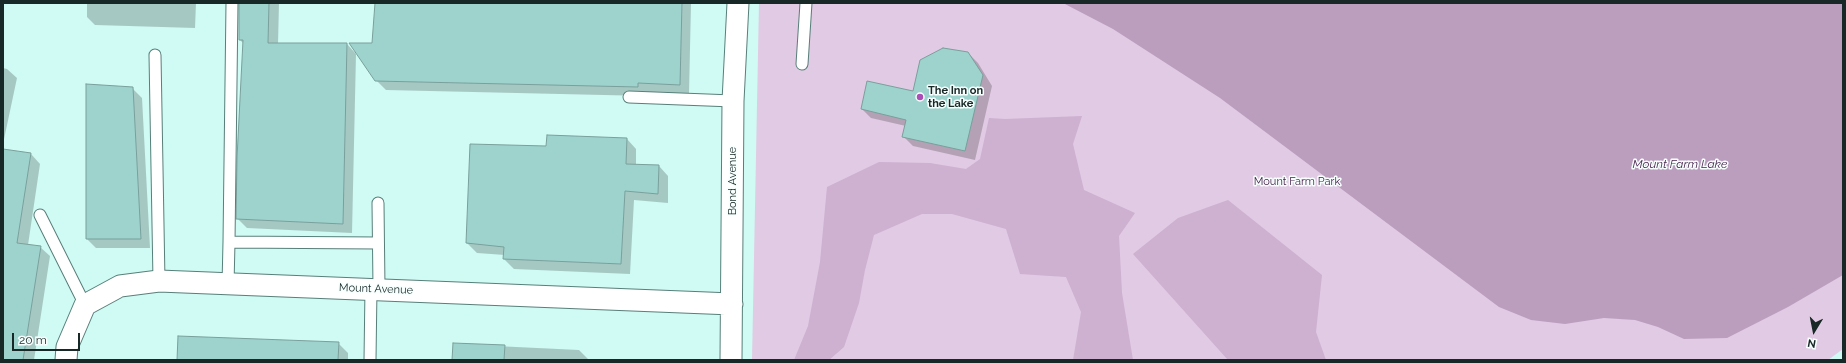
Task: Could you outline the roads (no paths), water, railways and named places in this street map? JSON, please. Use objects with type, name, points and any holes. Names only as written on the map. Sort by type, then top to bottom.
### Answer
[{"type":"street","name":"Bond Avenue","points":[[731,360],[733,101],[738,3]]},
{"type":"street","name":"Mount Avenue","points":[[85,304],[120,286],[159,281],[228,285],[375,288],[732,304]]},
{"type":"street","points":[[66,360],[67,347],[85,304]]},
{"type":"lane","points":[[228,285],[233,33],[232,3]]},
{"type":"lane","points":[[802,64],[806,3]]},
{"type":"lane","points":[[155,56],[159,281]]},
{"type":"lane","points":[[629,97],[733,101]]},
{"type":"lane","points":[[370,360],[378,243],[378,203]]},
{"type":"lane","points":[[40,215],[85,304]]},
{"type":"lane","points":[[229,242],[378,243]]},
{"type":"water","name":"Mount Farm Lake","points":[[1063,3],[1843,3],[1843,275],[1788,307],[1727,338],[1684,339],[1658,327],[1635,320],[1604,318],[1565,324],[1531,320],[1499,307],[1220,98],[1113,29]]},
{"type":"place","name":"The Inn on the Lake","points":[[920,97]]},
{"type":"park label","name":"Mount Farm Park","points":[[1297,182]]}]
